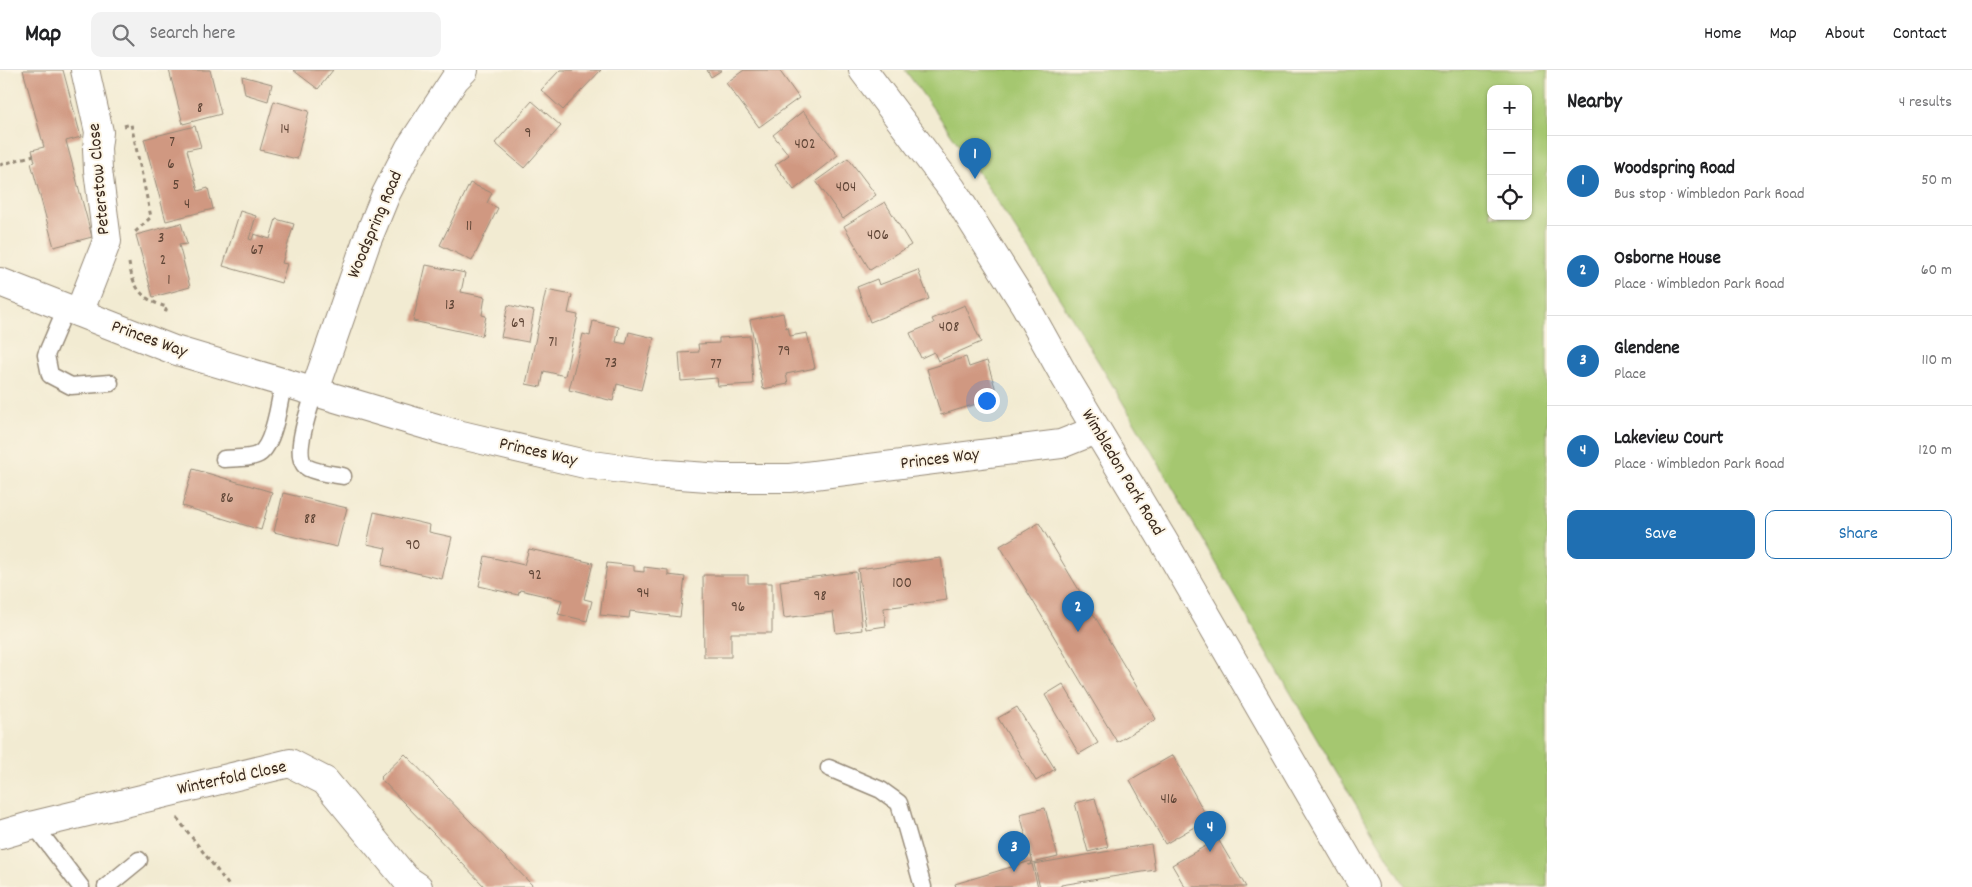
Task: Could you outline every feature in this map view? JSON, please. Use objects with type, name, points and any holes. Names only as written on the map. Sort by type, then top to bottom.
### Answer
[{"type":"street","name":"Peterstow Close","points":[[72,311],[107,241],[98,170],[97,148],[99,132],[84,70]]},
{"type":"street","name":"Woodspring Road","points":[[314,393],[366,243],[386,194],[409,149],[455,79],[464,70]]},
{"type":"street","name":"Wimbledon Park Road","points":[[863,70],[952,189],[1025,305],[1096,430],[1364,887]]},
{"type":"street","name":"Princes Way","points":[[0,282],[155,343],[314,393],[452,434],[585,464],[652,473],[722,478],[790,478],[1061,444],[1096,430]]},
{"type":"street","name":"Winterfold Close","points":[[0,835],[34,825],[290,763],[325,781],[406,879],[418,887]]},
{"type":"lane","points":[[72,311],[46,355],[50,375],[71,386],[110,383]]},
{"type":"lane","points":[[224,459],[254,456],[261,453],[267,446],[276,418],[283,383]]},
{"type":"lane","points":[[314,393],[300,448],[300,460],[306,467],[343,476]]},
{"type":"lane","points":[[829,768],[881,790],[898,803],[923,887]]},
{"type":"lane","points":[[34,825],[81,887]]},
{"type":"lane","points":[[106,887],[139,860]]},
{"type":"path","points":[[99,132],[131,124],[152,217],[131,236]]},
{"type":"path","points":[[0,165],[34,155]]},
{"type":"path","points":[[128,256],[132,278],[143,296],[152,302],[167,307],[155,343]]},
{"type":"path","points":[[159,794],[230,887]]},
{"type":"green space","points":[[905,70],[1547,70],[1547,887],[1406,887],[1344,785],[1164,473],[1040,268],[974,167]]},
{"type":"building","points":[[23,70],[63,70],[81,137],[66,141],[92,237],[54,247],[31,163],[35,162],[32,150],[44,147]]},
{"type":"building","points":[[169,70],[210,70],[221,114],[183,124]]},
{"type":"building","points":[[293,70],[333,70],[318,89]]},
{"type":"building","points":[[560,70],[601,70],[563,110],[541,90]]},
{"type":"building","points":[[707,70],[722,70],[711,77]]},
{"type":"building","points":[[744,70],[779,70],[799,98],[759,127],[726,83]]},
{"type":"building","points":[[242,76],[272,84],[268,101],[245,94]]},
{"type":"building","points":[[274,101],[309,111],[297,159],[260,150]]},
{"type":"building","points":[[532,101],[561,126],[524,168],[495,143]]},
{"type":"building","points":[[803,111],[838,155],[794,190],[775,165],[789,155],[773,135]]},
{"type":"building","points":[[195,126],[201,147],[187,150],[198,191],[208,188],[213,209],[166,221],[144,139]]},
{"type":"building","points":[[848,158],[876,195],[843,219],[816,181]]},
{"type":"building","points":[[470,183],[492,193],[487,203],[498,208],[472,261],[440,245]]},
{"type":"building","points":[[885,202],[911,245],[870,270],[844,226]]},
{"type":"building","points":[[240,211],[256,216],[249,239],[252,240],[254,234],[270,239],[276,219],[294,224],[282,263],[287,264],[281,283],[223,266]]},
{"type":"building","points":[[181,223],[187,244],[179,245],[190,287],[153,297],[136,235]]},
{"type":"building","points":[[426,265],[465,273],[461,292],[485,297],[482,315],[486,316],[482,336],[413,321]]},
{"type":"building","points":[[918,270],[929,299],[870,322],[857,287],[877,279],[879,285]]},
{"type":"building","points":[[546,290],[572,295],[568,313],[578,315],[565,376],[544,371],[541,387],[526,384]]},
{"type":"building","points":[[508,305],[534,311],[528,342],[501,337]]},
{"type":"building","points":[[965,305],[981,342],[938,361],[934,352],[921,358],[910,333],[934,323],[932,319]]},
{"type":"building","points":[[783,313],[790,336],[807,333],[815,368],[786,374],[788,384],[763,389],[750,320]]},
{"type":"building","points":[[593,321],[619,327],[616,342],[626,344],[629,332],[654,338],[641,390],[617,384],[613,401],[569,390],[583,334],[590,336]]},
{"type":"building","points":[[750,336],[753,384],[718,386],[717,378],[681,381],[679,353],[699,352],[698,344],[719,343],[719,338]]},
{"type":"building","points":[[966,357],[969,367],[987,361],[998,397],[941,415],[927,369]]},
{"type":"building","points":[[193,469],[272,492],[261,530],[182,506]]},
{"type":"building","points":[[283,493],[347,508],[337,547],[274,532]]},
{"type":"building","points":[[374,512],[430,525],[429,532],[452,537],[442,579],[382,565],[386,548],[367,544]]},
{"type":"building","points":[[1039,523],[1156,719],[1117,742],[1000,546]]},
{"type":"building","points":[[529,549],[593,563],[584,599],[592,601],[587,621],[558,614],[562,600],[520,590],[518,595],[479,586],[485,556],[524,565]]},
{"type":"building","points":[[941,558],[947,600],[884,608],[886,626],[866,629],[858,569]]},
{"type":"building","points":[[607,563],[634,566],[634,571],[644,572],[644,567],[668,570],[668,575],[685,577],[680,617],[630,611],[629,618],[600,615]]},
{"type":"building","points":[[856,572],[862,630],[836,633],[833,612],[784,618],[780,581]]},
{"type":"building","points":[[703,575],[748,575],[748,583],[772,583],[772,633],[731,633],[731,657],[704,657]]},
{"type":"building","points":[[1063,684],[1098,743],[1079,754],[1045,695]]},
{"type":"building","points":[[1017,707],[1055,769],[1036,781],[998,718]]},
{"type":"building","points":[[405,754],[534,887],[485,887],[380,778]]},
{"type":"building","points":[[1173,755],[1208,819],[1165,844],[1130,780]]},
{"type":"building","points":[[1095,798],[1108,847],[1088,852],[1075,803]]},
{"type":"building","points":[[1045,808],[1058,857],[1033,863],[1020,814]]},
{"type":"building","points":[[1218,839],[1246,887],[1185,887],[1172,865]]},
{"type":"building","points":[[1151,844],[1155,870],[1061,885],[1061,887],[1040,887],[1034,864]]},
{"type":"building","points":[[1031,861],[1038,887],[956,887],[955,884]]},
{"type":"place","name":"Woodspring Road","points":[[975,179]]},
{"type":"place","name":"Osborne House","points":[[1078,632]]},
{"type":"place","name":"Lakeview Court","points":[[1210,852]]},
{"type":"place","name":"Glendene","points":[[1014,872]]}]
